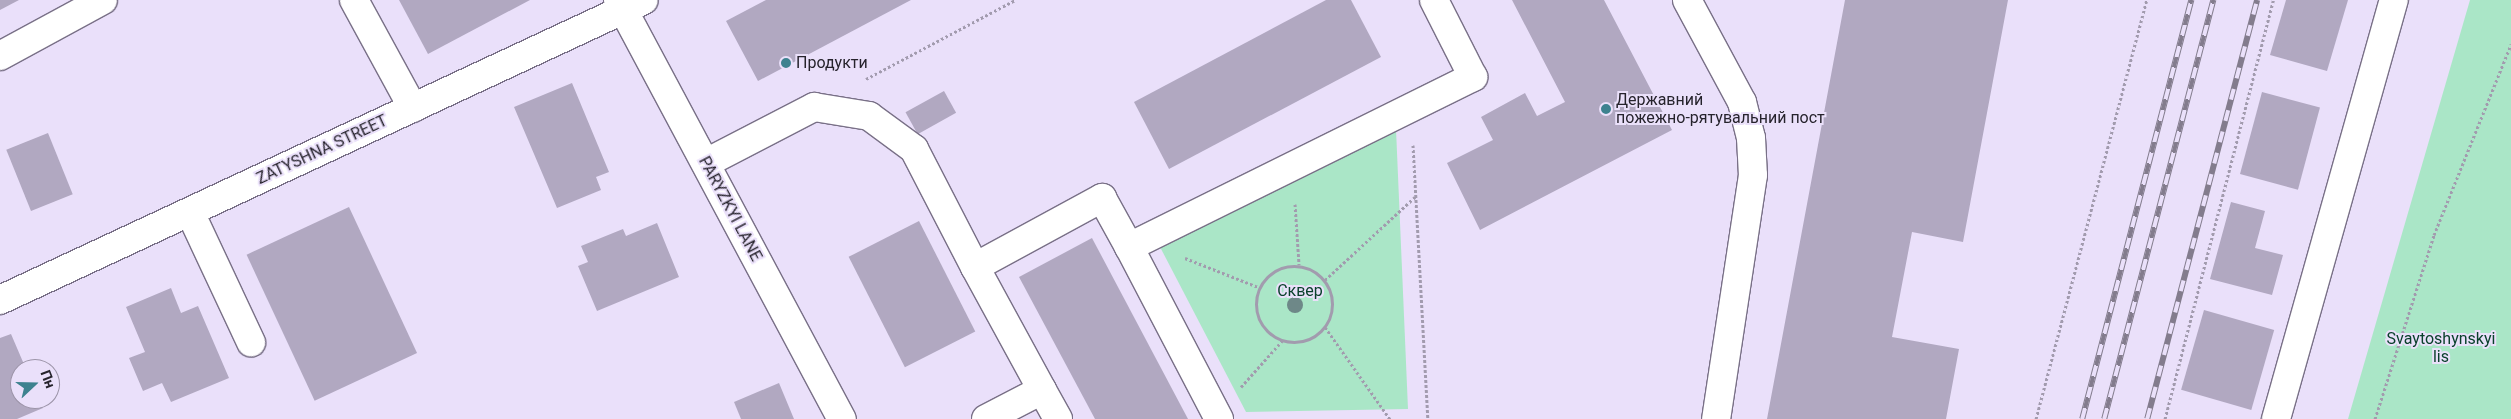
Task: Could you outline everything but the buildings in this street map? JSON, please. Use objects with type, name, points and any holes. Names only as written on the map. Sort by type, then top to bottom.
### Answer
[{"type":"street","points":[[0,56],[103,0]]},
{"type":"street","points":[[354,0],[413,108]]},
{"type":"street","points":[[1136,244],[1473,77],[1434,0]]},
{"type":"street","points":[[1687,0],[1742,102],[1751,138],[1753,175],[1716,419]]},
{"type":"street","points":[[2276,419],[2394,0]]},
{"type":"street","name":"ZATYSHNA STREET","points":[[0,300],[413,108],[629,3]]},
{"type":"street","name":"PARYZKYI LANE","points":[[629,3],[706,163],[842,419]]},
{"type":"street","points":[[706,163],[814,107],[869,116],[914,149],[975,267],[1058,419]]},
{"type":"street","points":[[975,267],[1102,198],[1136,244],[1218,416]]},
{"type":"street","points":[[190,212],[251,342]]},
{"type":"street","points":[[986,419],[1042,390]]},
{"type":"path","points":[[814,107],[1015,0]]},
{"type":"path","points":[[2036,419],[2147,0]]},
{"type":"path","points":[[2165,419],[2273,0]]},
{"type":"path","points":[[2375,419],[2434,235],[2511,44]]},
{"type":"path","points":[[1411,108],[1428,419]]},
{"type":"path","points":[[1292,167],[1299,266]]},
{"type":"path","points":[[1325,280],[1416,196]]},
{"type":"path","points":[[1136,244],[1258,287]]},
{"type":"path","points":[[1299,266],[1313,270],[1325,280],[1332,295],[1332,312],[1325,327],[1314,338],[1298,343],[1282,341],[1268,333],[1258,319],[1255,303],[1258,287],[1278,268],[1299,266]]},
{"type":"path","points":[[1325,327],[1390,419]]},
{"type":"path","points":[[1218,416],[1282,341]]},
{"type":"green space","name":"Svaytoshynskyi lis","points":[[2470,0],[2511,0],[2511,419],[2348,419]]},
{"type":"green space","name":"Сквер","points":[[1396,129],[1408,409],[1246,412],[1159,245]]},
{"type":"railway","points":[[2082,419],[2191,0]]},
{"type":"railway","points":[[2104,419],[2213,0]]},
{"type":"railway","points":[[2147,419],[2257,0]]},
{"type":"place","name":"Продукти","points":[[786,63]]},
{"type":"place","name":"Державний пожежно-рятувальний пост","points":[[1606,109]]}]
